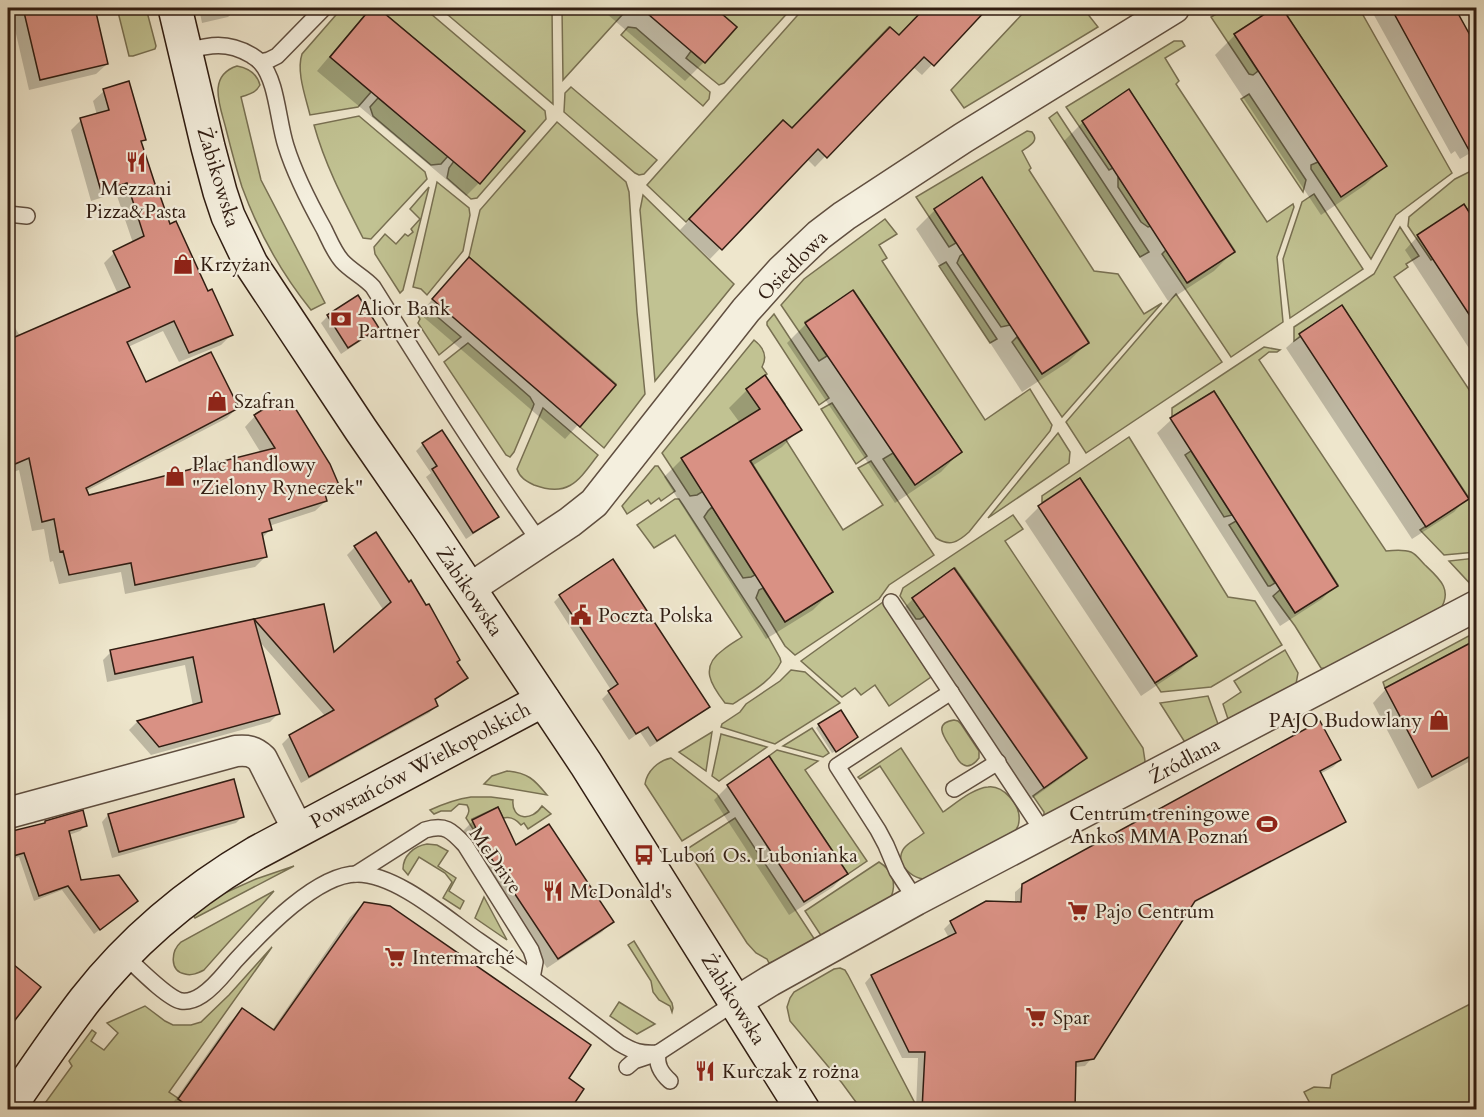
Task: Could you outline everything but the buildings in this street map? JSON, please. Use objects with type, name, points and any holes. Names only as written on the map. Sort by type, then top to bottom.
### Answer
[{"type":"street","name":"Żabikowska","points":[[175,8],[207,147],[220,192],[228,216],[251,264],[586,764],[803,1110]]},
{"type":"street","name":"Osiedlowa","points":[[469,589],[583,513],[602,494],[746,310],[793,259],[819,235],[943,151],[1174,8]]},
{"type":"street","name":"Źródlana","points":[[736,1002],[916,900],[1476,606]]},
{"type":"street","name":"Powstańców Wielkopolskich","points":[[8,1109],[85,1000],[124,956],[159,922],[202,888],[227,870],[298,830],[543,700]]},
{"type":"street","name":"Powstańców Wielkopolskich","points":[[8,813],[246,750],[255,752],[262,759],[298,830]]},
{"type":"lane","points":[[260,62],[278,56],[324,8]]},
{"type":"lane","points":[[185,51],[210,45],[233,46],[260,62],[270,79],[291,162],[335,250],[341,260],[374,287],[418,359],[540,542]]},
{"type":"lane","points":[[8,214],[27,216]]},
{"type":"lane","points":[[891,602],[1044,833]]},
{"type":"lane","points":[[916,900],[897,871],[878,830],[837,766],[951,692]]},
{"type":"lane","points":[[954,789],[998,762]]},
{"type":"lane","name":"McDrive","points":[[356,874],[425,830],[437,826],[447,829],[465,845],[531,950],[535,962],[532,978]]},
{"type":"lane","points":[[124,956],[169,996],[180,1001],[191,1000],[203,994],[214,984],[257,938],[293,905],[322,885],[338,878],[356,874],[370,875],[383,879],[417,897],[633,1052],[658,1053]]},
{"type":"lane","points":[[627,1067],[634,1061],[658,1053],[736,1002]]},
{"type":"lane","points":[[658,1053],[657,1060],[660,1069],[669,1081]]},
{"type":"green space","points":[[117,8],[146,8],[155,49],[129,56]]},
{"type":"green space","points":[[342,8],[371,8],[330,57],[371,92],[358,107],[310,115],[301,77],[302,54]]},
{"type":"green space","points":[[378,8],[424,8],[545,111],[546,119],[477,198],[471,199],[447,178],[449,168],[454,161],[480,183],[525,131]]},
{"type":"green space","points":[[454,8],[552,8],[553,104],[448,15]]},
{"type":"green space","points":[[562,8],[614,8],[622,15],[563,80]]},
{"type":"green space","points":[[715,8],[792,8],[724,83],[719,85],[686,58],[691,51],[705,63],[737,27]]},
{"type":"green space","points":[[804,8],[925,8],[899,36],[889,27],[792,128],[783,120],[686,222],[647,185]]},
{"type":"green space","points":[[1028,8],[1083,8],[1098,27],[964,108],[951,90]]},
{"type":"green space","points":[[1227,8],[1274,8],[1234,34],[1258,71],[1253,75],[1249,74],[1211,17]]},
{"type":"green space","points":[[1282,8],[1359,8],[1452,173],[1396,215],[1371,259],[1311,169],[1311,165],[1318,162],[1341,196],[1386,166]]},
{"type":"green space","points":[[628,27],[636,28],[710,92],[709,99],[703,106],[621,35]]},
{"type":"green space","points":[[1174,41],[1182,41],[1185,46],[1165,58],[1179,81],[1176,84],[1267,222],[1293,204],[1294,207],[1277,257],[1283,322],[1231,357],[1162,254],[1166,250],[1188,283],[1235,251],[1129,90],[1082,121],[1113,168],[1109,170],[1066,107]]},
{"type":"green space","points":[[237,66],[252,72],[260,85],[254,92],[241,97],[261,180],[325,303],[311,310],[290,282],[272,252],[255,220],[240,180],[218,93],[222,77],[227,71]]},
{"type":"green space","points":[[571,87],[657,160],[644,174],[635,173],[564,112],[565,93]]},
{"type":"green space","points":[[1249,94],[1306,180],[1303,192],[1241,99]]},
{"type":"green space","points":[[378,98],[448,156],[441,164],[431,165],[373,116],[370,107]]},
{"type":"green space","points":[[1057,112],[1149,252],[1140,257],[1049,118]]},
{"type":"green space","points":[[359,116],[425,172],[427,179],[371,239],[363,238],[349,210],[329,169],[314,125]]},
{"type":"green space","points":[[557,122],[626,182],[629,192],[645,394],[604,448],[580,427],[616,384],[469,257],[480,210]]},
{"type":"green space","points":[[1027,131],[1032,132],[1035,138],[1033,143],[1022,151],[1031,168],[1029,170],[1094,271],[1118,274],[1144,314],[1162,303],[1062,417],[1012,342],[1017,337],[1042,374],[1089,342],[982,178],[934,209],[956,243],[949,247],[916,197]]},
{"type":"green space","points":[[1471,171],[1476,180],[1476,223],[1464,205],[1431,260],[1408,226],[1409,217],[1455,179]]},
{"type":"green space","points":[[1118,176],[1151,226],[1148,227],[1141,222],[1118,187]]},
{"type":"green space","points":[[437,182],[469,208],[470,215],[463,251],[427,295],[421,289],[413,287]]},
{"type":"green space","points":[[429,187],[403,290],[400,293],[375,254],[374,247],[385,234],[396,244],[405,234],[408,236],[413,232],[411,229],[420,219],[410,209]]},
{"type":"green space","points":[[1314,194],[1363,269],[1290,318],[1283,259],[1302,202]]},
{"type":"green space","points":[[643,195],[734,284],[655,381],[640,210]]},
{"type":"green space","points":[[885,219],[897,234],[879,245],[887,258],[882,261],[985,420],[1030,389],[1052,425],[1050,431],[969,532],[950,543],[936,538],[883,459],[893,453],[915,485],[962,452],[854,291],[805,322],[827,356],[819,361],[781,305],[804,279]]},
{"type":"green space","points":[[1400,227],[1419,256],[1406,264],[1408,267],[1394,277],[1476,400],[1476,552],[1444,555],[1420,530],[1469,498],[1342,306],[1300,333],[1301,336],[1294,341],[1294,327],[1374,274]]},
{"type":"green space","points":[[963,254],[1010,325],[1001,327],[957,263]]},
{"type":"green space","points":[[946,262],[997,339],[990,343],[939,266]]},
{"type":"green space","points":[[1176,294],[1222,362],[1086,453],[1066,422]]},
{"type":"green space","points":[[427,308],[461,337],[439,355],[418,323],[420,319],[418,316]]},
{"type":"green space","points":[[774,314],[829,398],[819,405],[767,325]]},
{"type":"green space","points":[[754,340],[764,352],[765,359],[762,367],[767,374],[746,389],[758,405],[777,392],[785,404],[770,415],[843,530],[883,505],[858,468],[871,461],[934,555],[889,585],[879,599],[795,655],[785,646],[756,598],[759,590],[763,588],[785,622],[833,592],[730,428],[702,492],[697,495],[690,496],[662,453]]},
{"type":"green space","points":[[468,343],[530,397],[534,404],[510,457],[506,455],[444,362]]},
{"type":"green space","points":[[1264,347],[1280,350],[1269,352],[1259,360],[1386,551],[1402,550],[1413,553],[1440,580],[1445,591],[1444,603],[1440,610],[1328,669],[1321,668],[1273,596],[1280,590],[1295,613],[1338,585],[1214,391],[1172,417],[1172,408]]},
{"type":"green space","points":[[832,403],[867,456],[856,464],[821,409]]},
{"type":"green space","points":[[543,408],[598,455],[579,479],[565,488],[556,489],[534,485],[526,481],[517,469]]},
{"type":"green space","points":[[1058,433],[1070,452],[1069,463],[988,518]]},
{"type":"green space","points":[[1129,437],[1228,597],[1255,601],[1282,645],[1211,687],[1161,692],[1155,683],[1197,655],[1080,478],[1042,503],[1042,496]]},
{"type":"green space","points":[[1191,451],[1232,515],[1224,517],[1185,455]]},
{"type":"green space","points":[[655,466],[658,466],[675,491],[661,501],[659,498],[651,504],[648,500],[627,514],[622,506]]},
{"type":"green space","points":[[675,499],[679,499],[683,505],[780,658],[781,662],[777,669],[766,681],[733,704],[725,703],[720,696],[712,683],[709,669],[716,656],[742,637],[675,535],[654,548],[637,525]]},
{"type":"green space","points":[[712,507],[755,575],[743,578],[704,517]]},
{"type":"green space","points":[[1013,515],[1023,529],[1005,541],[1143,748],[1145,761],[1049,815],[1044,815],[1033,796],[1087,757],[955,568],[912,598],[925,616],[920,619],[916,619],[900,596],[903,588]]},
{"type":"green space","points":[[1236,521],[1275,583],[1270,586],[1229,525]]},
{"type":"green space","points":[[1476,558],[1476,590],[1449,561]]},
{"type":"green space","points":[[883,602],[931,677],[889,706],[875,685],[861,695],[855,688],[842,697],[801,661]]},
{"type":"green space","points":[[1476,632],[1476,640],[1385,688],[1383,682]]},
{"type":"green space","points":[[1285,650],[1298,673],[1296,684],[1229,722],[1223,704],[1241,692],[1234,681]]},
{"type":"green space","points":[[791,670],[805,672],[840,703],[775,744],[721,727],[740,712],[746,704],[780,681]]},
{"type":"green space","points":[[1208,696],[1219,727],[1186,744],[1160,703]]},
{"type":"green space","points":[[954,720],[961,724],[979,751],[979,758],[971,765],[964,765],[959,761],[943,735],[944,724]]},
{"type":"green space","points":[[812,728],[829,753],[823,757],[783,746]]},
{"type":"green space","points":[[712,732],[706,771],[679,752]]},
{"type":"green space","points":[[721,734],[767,747],[719,781],[712,776]]},
{"type":"green space","points":[[901,748],[943,812],[976,790],[994,787],[1010,797],[1017,809],[1019,823],[1015,831],[1010,837],[929,879],[910,873],[901,864],[902,853],[907,845],[924,833],[880,766],[860,779],[858,777]]},
{"type":"green space","points":[[777,750],[818,761],[805,770],[867,861],[848,874],[769,756]]},
{"type":"green space","points":[[671,758],[717,794],[729,812],[682,841],[645,784],[654,767]]},
{"type":"green space","points":[[507,771],[520,773],[530,778],[547,795],[484,784],[492,776]]},
{"type":"green space","points":[[471,797],[513,800],[515,812],[523,816],[533,815],[542,806],[551,814],[528,829],[524,823],[521,825],[513,818],[503,818],[498,807],[472,819],[476,827],[473,829],[466,818],[469,812],[467,805],[459,804],[451,811],[434,814],[430,810]]},
{"type":"green space","points":[[735,818],[815,940],[769,963],[747,943],[687,849]]},
{"type":"green space","points":[[427,844],[437,845],[448,851],[438,866],[456,878],[449,891],[464,901],[460,909],[443,898],[452,882],[445,873],[419,857],[408,875],[403,869],[403,864],[410,852]]},
{"type":"green space","points":[[879,862],[892,877],[891,897],[822,937],[805,911]]},
{"type":"green space","points":[[294,866],[195,918],[192,914],[218,896],[256,879]]},
{"type":"green space","points":[[274,891],[204,970],[190,975],[176,969],[173,960],[175,950],[181,942]]},
{"type":"green space","points":[[484,897],[507,940],[475,918]]},
{"type":"green space","points":[[634,941],[672,1003],[672,1012],[670,1006],[659,1000],[653,992],[651,981],[628,945]]},
{"type":"green space","points":[[272,947],[169,1092],[194,1109],[40,1110],[72,1066],[69,1061],[92,1030],[96,1033],[91,1041],[104,1050],[118,1033],[107,1023],[145,1006],[173,1025],[191,1025],[201,1022]]},
{"type":"green space","points":[[840,968],[848,975],[918,1109],[861,1109],[790,1021],[787,1007],[794,992],[834,969]]},
{"type":"green space","points":[[1476,1001],[1476,1109],[1313,1109],[1304,1092],[1314,1087],[1330,1088],[1332,1075]]},
{"type":"green space","points":[[619,1002],[655,1024],[637,1034],[610,1016]]},
{"type":"place","name":"Mezzani Pizza&Pasta","points":[[136,162]]},
{"type":"place","name":"Krzyżan","points":[[183,264]]},
{"type":"place","name":"Alior Bank Partner","points":[[341,319]]},
{"type":"place","name":"Szafran","points":[[217,401]]},
{"type":"place","name":"Plac handlowy \"Zielony Ryneczek\"","points":[[175,476]]},
{"type":"place","name":"Poczta Polska","points":[[581,615]]},
{"type":"place","name":"PAJO Budowlany","points":[[1439,720]]},
{"type":"place","name":"Centrum treningowe Ankos MMA Poznań","points":[[1267,824]]},
{"type":"place","name":"Luboń Os. Lubonianka","points":[[644,855]]},
{"type":"place","name":"McDonald's","points":[[553,891]]},
{"type":"place","name":"Pajo Centrum","points":[[1078,911]]},
{"type":"place","name":"Intermarché","points":[[395,957]]},
{"type":"place","name":"Spar","points":[[1036,1017]]},
{"type":"place","name":"Kurczak z rożna","points":[[705,1071]]}]
